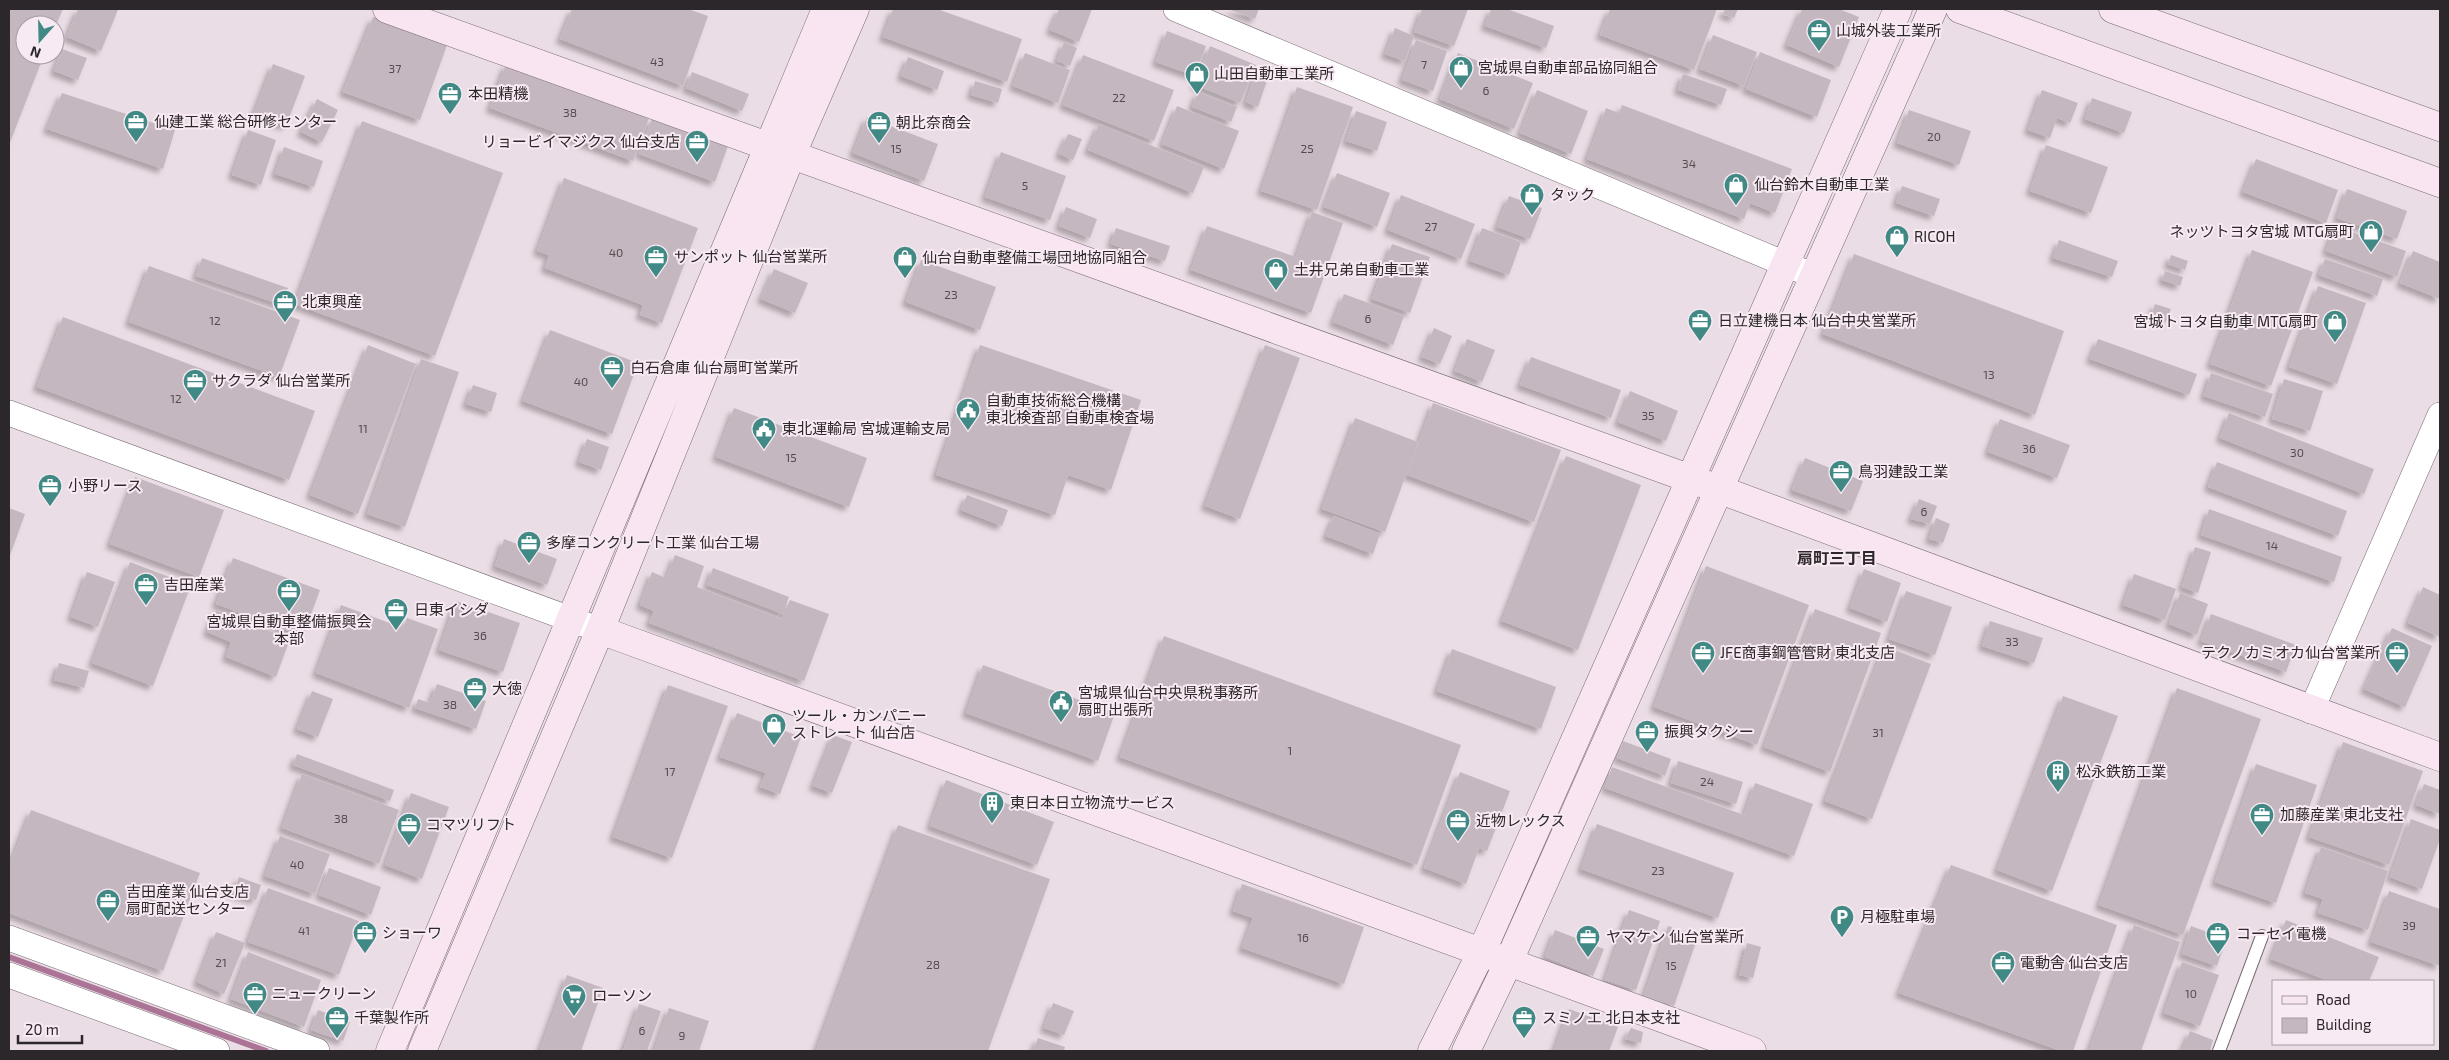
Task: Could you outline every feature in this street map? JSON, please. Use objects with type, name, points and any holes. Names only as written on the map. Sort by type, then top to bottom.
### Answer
[{"type":"street","points":[[388,9],[1719,490],[2440,758]]},
{"type":"street","points":[[422,1051],[600,630],[781,152],[826,9]]},
{"type":"street","points":[[390,1051],[571,620],[781,152],[855,9]]},
{"type":"street","points":[[1176,9],[1814,276]]},
{"type":"street","points":[[1432,1051],[1481,953],[1898,9]]},
{"type":"street","points":[[1466,1051],[1508,963],[1933,9]]},
{"type":"street","points":[[1960,9],[2440,183]]},
{"type":"street","points":[[2113,9],[2440,128]]},
{"type":"street","points":[[9,413],[1752,1051]]},
{"type":"street","points":[[2311,711],[2440,415]]},
{"type":"street","points":[[9,938],[317,1051]]},
{"type":"street","points":[[9,975],[217,1051]]},
{"type":"lane","points":[[2219,1051],[2262,936]]},
{"type":"building","points":[[9,9],[63,9],[60,15],[15,15],[15,65],[40,65],[9,145]]},
{"type":"building","points":[[78,9],[118,10],[101,51],[67,37]]},
{"type":"building","points":[[572,9],[688,9],[708,16],[683,86],[560,39]]},
{"type":"building","points":[[893,9],[937,9],[1022,39],[1007,82],[883,37]]},
{"type":"building","points":[[1059,9],[1092,9],[1079,42],[1050,30]]},
{"type":"building","points":[[1228,9],[1259,9],[1255,19]]},
{"type":"building","points":[[1422,9],[1468,9],[1454,46],[1414,32]]},
{"type":"building","points":[[1491,9],[1507,9],[1554,26],[1546,48],[1485,26]]},
{"type":"building","points":[[1610,9],[1717,9],[1694,70],[1600,35]]},
{"type":"building","points":[[1725,9],[1738,9],[1734,18],[1723,14]]},
{"type":"building","points":[[1802,9],[1839,9],[1859,17],[1839,67],[1787,45]]},
{"type":"building","points":[[373,17],[447,45],[420,120],[343,92]]},
{"type":"building","points":[[1395,28],[1414,36],[1405,61],[1385,54]]},
{"type":"building","points":[[1167,31],[1206,46],[1195,76],[1156,62]]},
{"type":"building","points":[[1713,35],[1757,52],[1744,86],[1700,69]]},
{"type":"building","points":[[1416,40],[1447,51],[1433,91],[1402,80]]},
{"type":"building","points":[[1064,42],[1077,48],[1070,66],[1057,61]]},
{"type":"building","points":[[1210,46],[1256,65],[1240,103],[1195,85]]},
{"type":"building","points":[[65,50],[87,58],[78,80],[54,71],[56,65],[65,65]]},
{"type":"building","points":[[1760,52],[1831,80],[1817,117],[1746,89]]},
{"type":"building","points":[[1025,53],[1070,70],[1058,103],[1013,86]]},
{"type":"building","points":[[1458,53],[1533,83],[1514,129],[1440,99]]},
{"type":"building","points":[[1083,55],[1174,90],[1154,141],[1063,105]]},
{"type":"building","points":[[908,57],[944,71],[937,90],[901,76]]},
{"type":"building","points":[[273,64],[305,76],[286,126],[254,114]]},
{"type":"building","points":[[506,64],[649,118],[633,161],[490,108]]},
{"type":"building","points":[[1256,71],[1269,75],[1258,107],[1246,102]]},
{"type":"building","points":[[692,72],[749,94],[742,111],[686,88]]},
{"type":"building","points":[[1683,74],[1727,89],[1721,105],[1678,90]]},
{"type":"building","points":[[975,81],[1002,89],[998,103],[971,95]]},
{"type":"building","points":[[1297,87],[1353,107],[1317,210],[1261,191]]},
{"type":"building","points":[[1537,90],[1588,111],[1571,154],[1520,133]]},
{"type":"building","points":[[2042,90],[2078,103],[2070,123],[2057,118],[2050,138],[2028,130]]},
{"type":"building","points":[[1198,92],[1237,107],[1231,122],[1192,107]]},
{"type":"building","points":[[62,93],[175,130],[163,169],[47,129]]},
{"type":"building","points":[[2092,98],[2132,112],[2124,133],[2085,119]]},
{"type":"building","points":[[317,99],[338,110],[322,142],[301,132]]},
{"type":"building","points":[[1622,105],[1792,169],[1775,213],[1750,203],[1744,219],[1587,159],[1606,108],[1619,113]]},
{"type":"building","points":[[1177,106],[1239,131],[1224,169],[1162,144]]},
{"type":"building","points":[[1909,110],[1971,131],[1959,165],[1897,143]]},
{"type":"building","points":[[1356,111],[1387,122],[1377,151],[1346,141]]},
{"type":"building","points":[[867,117],[938,144],[924,181],[853,153]]},
{"type":"building","points":[[652,118],[728,146],[715,182],[639,154]]},
{"type":"building","points":[[362,121],[503,173],[435,356],[295,304]]},
{"type":"building","points":[[1099,124],[1204,167],[1193,193],[1088,150]]},
{"type":"building","points":[[248,130],[276,140],[261,185],[232,175]]},
{"type":"building","points":[[1068,134],[1082,139],[1073,160],[1059,154]]},
{"type":"building","points":[[2046,145],[2108,167],[2091,213],[2030,191]]},
{"type":"building","points":[[284,147],[323,161],[314,187],[275,174]]},
{"type":"building","points":[[1001,152],[1066,176],[1050,220],[985,197]]},
{"type":"building","points":[[2256,159],[2338,190],[2326,223],[2243,192]]},
{"type":"building","points":[[1337,173],[1390,193],[1377,227],[1324,207]]},
{"type":"building","points":[[564,178],[698,228],[662,323],[640,315],[643,305],[545,268],[549,255],[537,251]]},
{"type":"building","points":[[1902,186],[1940,199],[1934,216],[1896,203]]},
{"type":"building","points":[[2347,189],[2407,211],[2397,239],[2337,218]]},
{"type":"building","points":[[1401,195],[1475,224],[1461,259],[1388,230]]},
{"type":"building","points":[[1509,196],[1542,208],[1530,239],[1497,227]]},
{"type":"building","points":[[1066,207],[1097,219],[1090,238],[1059,226]]},
{"type":"building","points":[[1312,212],[1343,223],[1311,313],[1191,270],[1207,226],[1296,257]]},
{"type":"building","points":[[2335,226],[2406,251],[2397,277],[2326,251]]},
{"type":"building","points":[[1116,228],[1170,246],[1165,261],[1111,244]]},
{"type":"building","points":[[1482,228],[1521,242],[1509,275],[1470,261]]},
{"type":"building","points":[[2059,240],[2118,261],[2112,277],[2053,258]]},
{"type":"building","points":[[1392,244],[1430,257],[1410,313],[1372,299]]},
{"type":"building","points":[[2252,250],[2313,272],[2271,386],[2210,364]]},
{"type":"building","points":[[2413,251],[2440,262],[2440,299],[2400,283]]},
{"type":"building","points":[[1854,254],[2064,331],[2035,415],[1823,334]]},
{"type":"building","points":[[2171,255],[2188,261],[2185,270],[2168,264]]},
{"type":"building","points":[[202,258],[288,288],[282,305],[196,276]]},
{"type":"building","points":[[2325,259],[2383,279],[2377,296],[2319,275]]},
{"type":"building","points":[[921,260],[996,287],[980,330],[906,302]]},
{"type":"building","points":[[149,266],[300,320],[279,377],[129,322]]},
{"type":"building","points":[[774,269],[808,283],[795,313],[761,299]]},
{"type":"building","points":[[2165,271],[2183,277],[2180,286],[2162,280]]},
{"type":"building","points":[[2318,286],[2366,303],[2337,384],[2289,367]]},
{"type":"building","points":[[1344,294],[1404,316],[1393,345],[1333,322]]},
{"type":"building","points":[[2155,304],[2171,309],[2166,322],[2151,316]]},
{"type":"building","points":[[63,317],[315,411],[289,480],[37,387]]},
{"type":"building","points":[[1434,328],[1452,336],[1440,364],[1422,357]]},
{"type":"building","points":[[550,330],[638,363],[612,434],[523,401]]},
{"type":"building","points":[[1467,339],[1495,350],[1482,382],[1455,371]]},
{"type":"building","points":[[2098,339],[2197,374],[2189,395],[2090,359]]},
{"type":"building","points":[[368,345],[416,364],[358,514],[310,495]]},
{"type":"building","points":[[980,345],[1141,400],[1111,490],[1068,475],[1055,515],[936,475]]},
{"type":"building","points":[[1265,345],[1300,358],[1240,519],[1205,506]]},
{"type":"building","points":[[1531,357],[1621,390],[1611,418],[1520,385]]},
{"type":"building","points":[[421,359],[459,372],[405,527],[367,514]]},
{"type":"building","points":[[2211,373],[2273,394],[2265,417],[2204,396]]},
{"type":"building","points":[[2284,379],[2323,391],[2310,431],[2272,419]]},
{"type":"building","points":[[473,385],[497,393],[491,412],[466,404]]},
{"type":"building","points":[[1630,391],[1678,411],[1666,441],[1618,422]]},
{"type":"building","points":[[1433,403],[1561,450],[1534,522],[1407,475]]},
{"type":"building","points":[[734,408],[867,458],[849,507],[716,457]]},
{"type":"building","points":[[2229,413],[2374,469],[2364,494],[2220,438]]},
{"type":"building","points":[[1355,418],[1418,442],[1385,532],[1322,509]]},
{"type":"building","points":[[2000,419],[2070,445],[2057,478],[1988,452]]},
{"type":"building","points":[[587,439],[609,447],[601,470],[579,462]]},
{"type":"building","points":[[1566,456],[1641,485],[1578,650],[1502,621]]},
{"type":"building","points":[[1805,458],[1863,481],[1851,511],[1792,490]]},
{"type":"building","points":[[2217,462],[2347,511],[2338,536],[2208,487]]},
{"type":"building","points":[[135,477],[224,510],[199,577],[110,544]]},
{"type":"building","points":[[967,495],[1008,510],[1002,526],[961,510]]},
{"type":"building","points":[[1919,499],[1937,506],[1930,524],[1911,519]]},
{"type":"building","points":[[9,508],[25,514],[9,558]]},
{"type":"building","points":[[2209,509],[2342,557],[2334,582],[2201,535]]},
{"type":"building","points":[[1334,516],[1380,534],[1373,554],[1326,536]]},
{"type":"building","points":[[1936,518],[1950,524],[1943,543],[1929,539]]},
{"type":"building","points":[[504,539],[557,559],[547,585],[495,566]]},
{"type":"building","points":[[2195,547],[2211,552],[2198,593],[2182,587]]},
{"type":"building","points":[[675,555],[704,566],[697,587],[782,619],[790,600],[829,614],[804,681],[649,623],[654,611],[640,605],[652,572],[666,578]]},
{"type":"building","points":[[233,558],[320,590],[303,636],[216,604]]},
{"type":"building","points":[[130,562],[191,585],[153,686],[92,663]]},
{"type":"building","points":[[1706,566],[1809,605],[1757,745],[1654,707]]},
{"type":"building","points":[[713,568],[789,597],[783,614],[707,585]]},
{"type":"building","points":[[1864,569],[1901,583],[1887,622],[1850,608]]},
{"type":"building","points":[[87,572],[115,582],[98,627],[71,617]]},
{"type":"building","points":[[2134,574],[2176,589],[2165,620],[2123,605]]},
{"type":"building","points":[[2423,587],[2440,595],[2440,637],[2408,623]]},
{"type":"building","points":[[1906,591],[1952,607],[1935,655],[1889,639]]},
{"type":"building","points":[[2180,593],[2208,604],[2197,635],[2169,624]]},
{"type":"building","points":[[456,601],[520,623],[503,672],[439,650]]},
{"type":"building","points":[[341,605],[403,628],[407,618],[438,629],[409,708],[316,673]]},
{"type":"building","points":[[1815,609],[1881,633],[1830,772],[1764,747]]},
{"type":"building","points":[[216,610],[290,639],[276,677],[226,657],[231,642],[207,632]]},
{"type":"building","points":[[2211,614],[2296,645],[2286,672],[2201,641]]},
{"type":"building","points":[[1990,621],[2043,638],[2034,663],[1982,646]]},
{"type":"building","points":[[2392,628],[2432,646],[2405,707],[2364,689]]},
{"type":"building","points":[[1164,636],[1461,745],[1417,865],[1120,757]]},
{"type":"building","points":[[1884,646],[1931,664],[1872,819],[1825,801]]},
{"type":"building","points":[[1452,649],[1556,687],[1541,729],[1437,691]]},
{"type":"building","points":[[59,663],[89,671],[84,688],[54,680]]},
{"type":"building","points":[[983,665],[1115,713],[1098,761],[966,713]]},
{"type":"building","points":[[437,684],[486,701],[476,729],[415,708],[418,699],[430,703]]},
{"type":"building","points":[[668,685],[728,706],[672,858],[613,837]]},
{"type":"building","points":[[2177,688],[2261,719],[2183,935],[2099,905]]},
{"type":"building","points":[[312,691],[333,699],[318,737],[297,729]]},
{"type":"building","name":"松永鉄筋工業","points":[[2063,696],[2118,716],[2052,891],[1997,870]]},
{"type":"building","points":[[737,713],[801,737],[780,794],[760,787],[766,773],[720,757]]},
{"type":"building","points":[[833,735],[852,742],[832,793],[813,786]]},
{"type":"building","points":[[1623,741],[1671,759],[1665,776],[1617,758]]},
{"type":"building","points":[[2343,742],[2423,771],[2389,865],[2309,837]]},
{"type":"building","points":[[297,754],[394,790],[390,801],[293,765]]},
{"type":"building","points":[[1678,761],[1743,782],[1736,804],[1671,783]]},
{"type":"building","points":[[2256,764],[2317,785],[2276,903],[2215,882]]},
{"type":"building","points":[[1612,767],[1744,815],[1755,783],[1813,804],[1794,856],[1605,788]]},
{"type":"building","points":[[1460,772],[1510,791],[1487,851],[1479,848],[1466,884],[1424,868]]},
{"type":"building","points":[[302,774],[399,810],[379,864],[282,828]]},
{"type":"building","name":"東日本日立物流サービス","points":[[946,780],[1054,822],[1037,865],[930,826]]},
{"type":"building","points":[[2424,784],[2440,790],[2440,814],[2416,805]]},
{"type":"building","points":[[411,793],[449,807],[422,879],[385,865]]},
{"type":"building","points":[[31,810],[200,873],[163,971],[9,913],[9,868]]},
{"type":"building","points":[[2411,819],[2440,830],[2440,839],[2422,889],[2390,877]]},
{"type":"building","points":[[1597,824],[1734,873],[1718,918],[1581,869]]},
{"type":"building","points":[[898,825],[1050,879],[988,1051],[816,1051]]},
{"type":"building","points":[[280,836],[330,854],[315,894],[265,876]]},
{"type":"building","points":[[2321,847],[2388,871],[2368,930],[2318,913],[2323,899],[2305,893]]},
{"type":"building","points":[[1951,865],[2117,925],[2073,1051],[2061,1051],[1899,993]]},
{"type":"building","points":[[329,868],[381,887],[371,915],[319,895]]},
{"type":"building","points":[[239,877],[261,885],[256,900],[233,893]]},
{"type":"building","points":[[1242,884],[1364,927],[1344,984],[1242,948],[1253,918],[1233,911]]},
{"type":"building","points":[[268,888],[359,921],[339,975],[248,942]]},
{"type":"building","points":[[2389,891],[2440,909],[2440,966],[2371,942]]},
{"type":"building","points":[[1629,910],[1660,921],[1636,990],[1605,980]]},
{"type":"building","points":[[2286,920],[2379,957],[2369,980],[2326,980],[2271,959]]},
{"type":"building","points":[[2134,925],[2180,942],[2141,1051],[2089,1051]]},
{"type":"building","points":[[1668,926],[1698,936],[1674,1006],[1644,996]]},
{"type":"building","points":[[2191,926],[2226,939],[2217,966],[2182,954]]},
{"type":"building","points":[[1555,930],[1604,949],[1593,976],[1545,957]]},
{"type":"building","points":[[216,932],[245,943],[224,994],[197,982]]},
{"type":"building","points":[[1747,943],[1761,947],[1753,978],[1739,975]]},
{"type":"building","points":[[248,952],[321,980],[304,1027],[231,999]]},
{"type":"building","points":[[2182,962],[2219,975],[2200,1026],[2164,1013]]},
{"type":"building","points":[[567,975],[603,988],[581,1051],[540,1050]]},
{"type":"building","points":[[1053,1003],[1074,1011],[1064,1035],[1044,1028]]},
{"type":"building","points":[[639,1004],[661,1011],[647,1051],[623,1051]]},
{"type":"building","points":[[669,1008],[709,1021],[699,1051],[654,1051]]},
{"type":"building","points":[[1569,1009],[1618,1027],[1609,1051],[1554,1051]]},
{"type":"building","points":[[318,1010],[350,1022],[343,1041],[311,1030]]},
{"type":"building","points":[[1631,1028],[1643,1032],[1641,1043],[1625,1039]]},
{"type":"building","points":[[2190,1031],[2213,1040],[2210,1051],[2182,1051]]},
{"type":"building","points":[[1038,1038],[1065,1047],[1064,1051],[1033,1051]]},
{"type":"waterway","points":[[9,957],[266,1051]]},
{"type":"place","name":"山城外装工業所","points":[[1819,52]]},
{"type":"place","name":"宮城県自動車部品協同組合","points":[[1461,89]]},
{"type":"place","name":"山田自動車工業所","points":[[1197,95]]},
{"type":"place","name":"本田精機","points":[[450,115]]},
{"type":"place","name":"仙建工業 総合研修センター","points":[[136,143]]},
{"type":"place","name":"朝比奈商会","points":[[879,144]]},
{"type":"place","name":"リョービイマジクス 仙台支店","points":[[697,163]]},
{"type":"place","name":"仙台鈴木自動車工業","points":[[1736,206]]},
{"type":"place","name":"タック","points":[[1532,216]]},
{"type":"place","name":"ネッツトヨタ宮城 MTG扇町","points":[[2371,253]]},
{"type":"place","name":"RICOH","points":[[1897,258]]},
{"type":"place","name":"サンポット 仙台営業所","points":[[656,278]]},
{"type":"place","name":"仙台自動車整備工場団地協同組合","points":[[905,279]]},
{"type":"place","name":"土井兄弟自動車工業","points":[[1276,291]]},
{"type":"place","name":"北東興産","points":[[285,323]]},
{"type":"place","name":"日立建機日本 仙台中央営業所","points":[[1700,342]]},
{"type":"place","name":"宮城トヨタ自動車 MTG扇町","points":[[2335,343]]},
{"type":"place","name":"白石倉庫 仙台扇町営業所","points":[[612,389]]},
{"type":"place","name":"サクラダ 仙台営業所","points":[[195,402]]},
{"type":"place","name":"自動車技術総合機構 東北検査部 自動車検査場","points":[[968,431]]},
{"type":"place","name":"東北運輸局 宮城運輸支局","points":[[764,450]]},
{"type":"place","name":"鳥羽建設工業","points":[[1841,493]]},
{"type":"place","name":"小野リース","points":[[50,507]]},
{"type":"place","name":"多摩コンクリート工業 仙台工場","points":[[529,564]]},
{"type":"place","name":"吉田産業","points":[[146,606]]},
{"type":"place","name":"宮城県自動車整備振興会 本部","points":[[289,612]]},
{"type":"place","name":"日東イシダ","points":[[396,631]]},
{"type":"place","name":"JFE商事鋼管管財 東北支店","points":[[1703,674]]},
{"type":"place","name":"テクノカミオカ仙台営業所","points":[[2397,674]]},
{"type":"place","name":"大徳","points":[[475,710]]},
{"type":"place","name":"宮城県仙台中央県税事務所 扇町出張所","points":[[1061,723]]},
{"type":"place","name":"ツール・カンパニー ストレート 仙台店","points":[[774,746]]},
{"type":"place","name":"振興タクシー","points":[[1647,753]]},
{"type":"place","name":"松永鉄筋工業","points":[[2058,793]]},
{"type":"place","name":"東日本日立物流サービス","points":[[992,824]]},
{"type":"place","name":"加藤産業 東北支社","points":[[2262,836]]},
{"type":"place","name":"近物レックス","points":[[1458,842]]},
{"type":"place","name":"コマツリフト","points":[[409,846]]},
{"type":"place","name":"吉田産業 仙台支店 扇町配送センター","points":[[108,922]]},
{"type":"place","name":"月極駐車場","points":[[1842,938]]},
{"type":"place","name":"ショーワ","points":[[365,954]]},
{"type":"place","name":"コーセイ電機","points":[[2218,955]]},
{"type":"place","name":"ヤマケン 仙台営業所","points":[[1588,958]]},
{"type":"place","name":"電動舎 仙台支店","points":[[2003,984]]},
{"type":"place","name":"ニュークリーン","points":[[255,1015]]},
{"type":"place","name":"ローソン","points":[[574,1017]]},
{"type":"place","name":"千葉製作所","points":[[337,1039]]},
{"type":"place","name":"スミノエ 北日本支社","points":[[1524,1039]]},
{"type":"district","name":"扇町三丁目","points":[[1837,558]]}]
